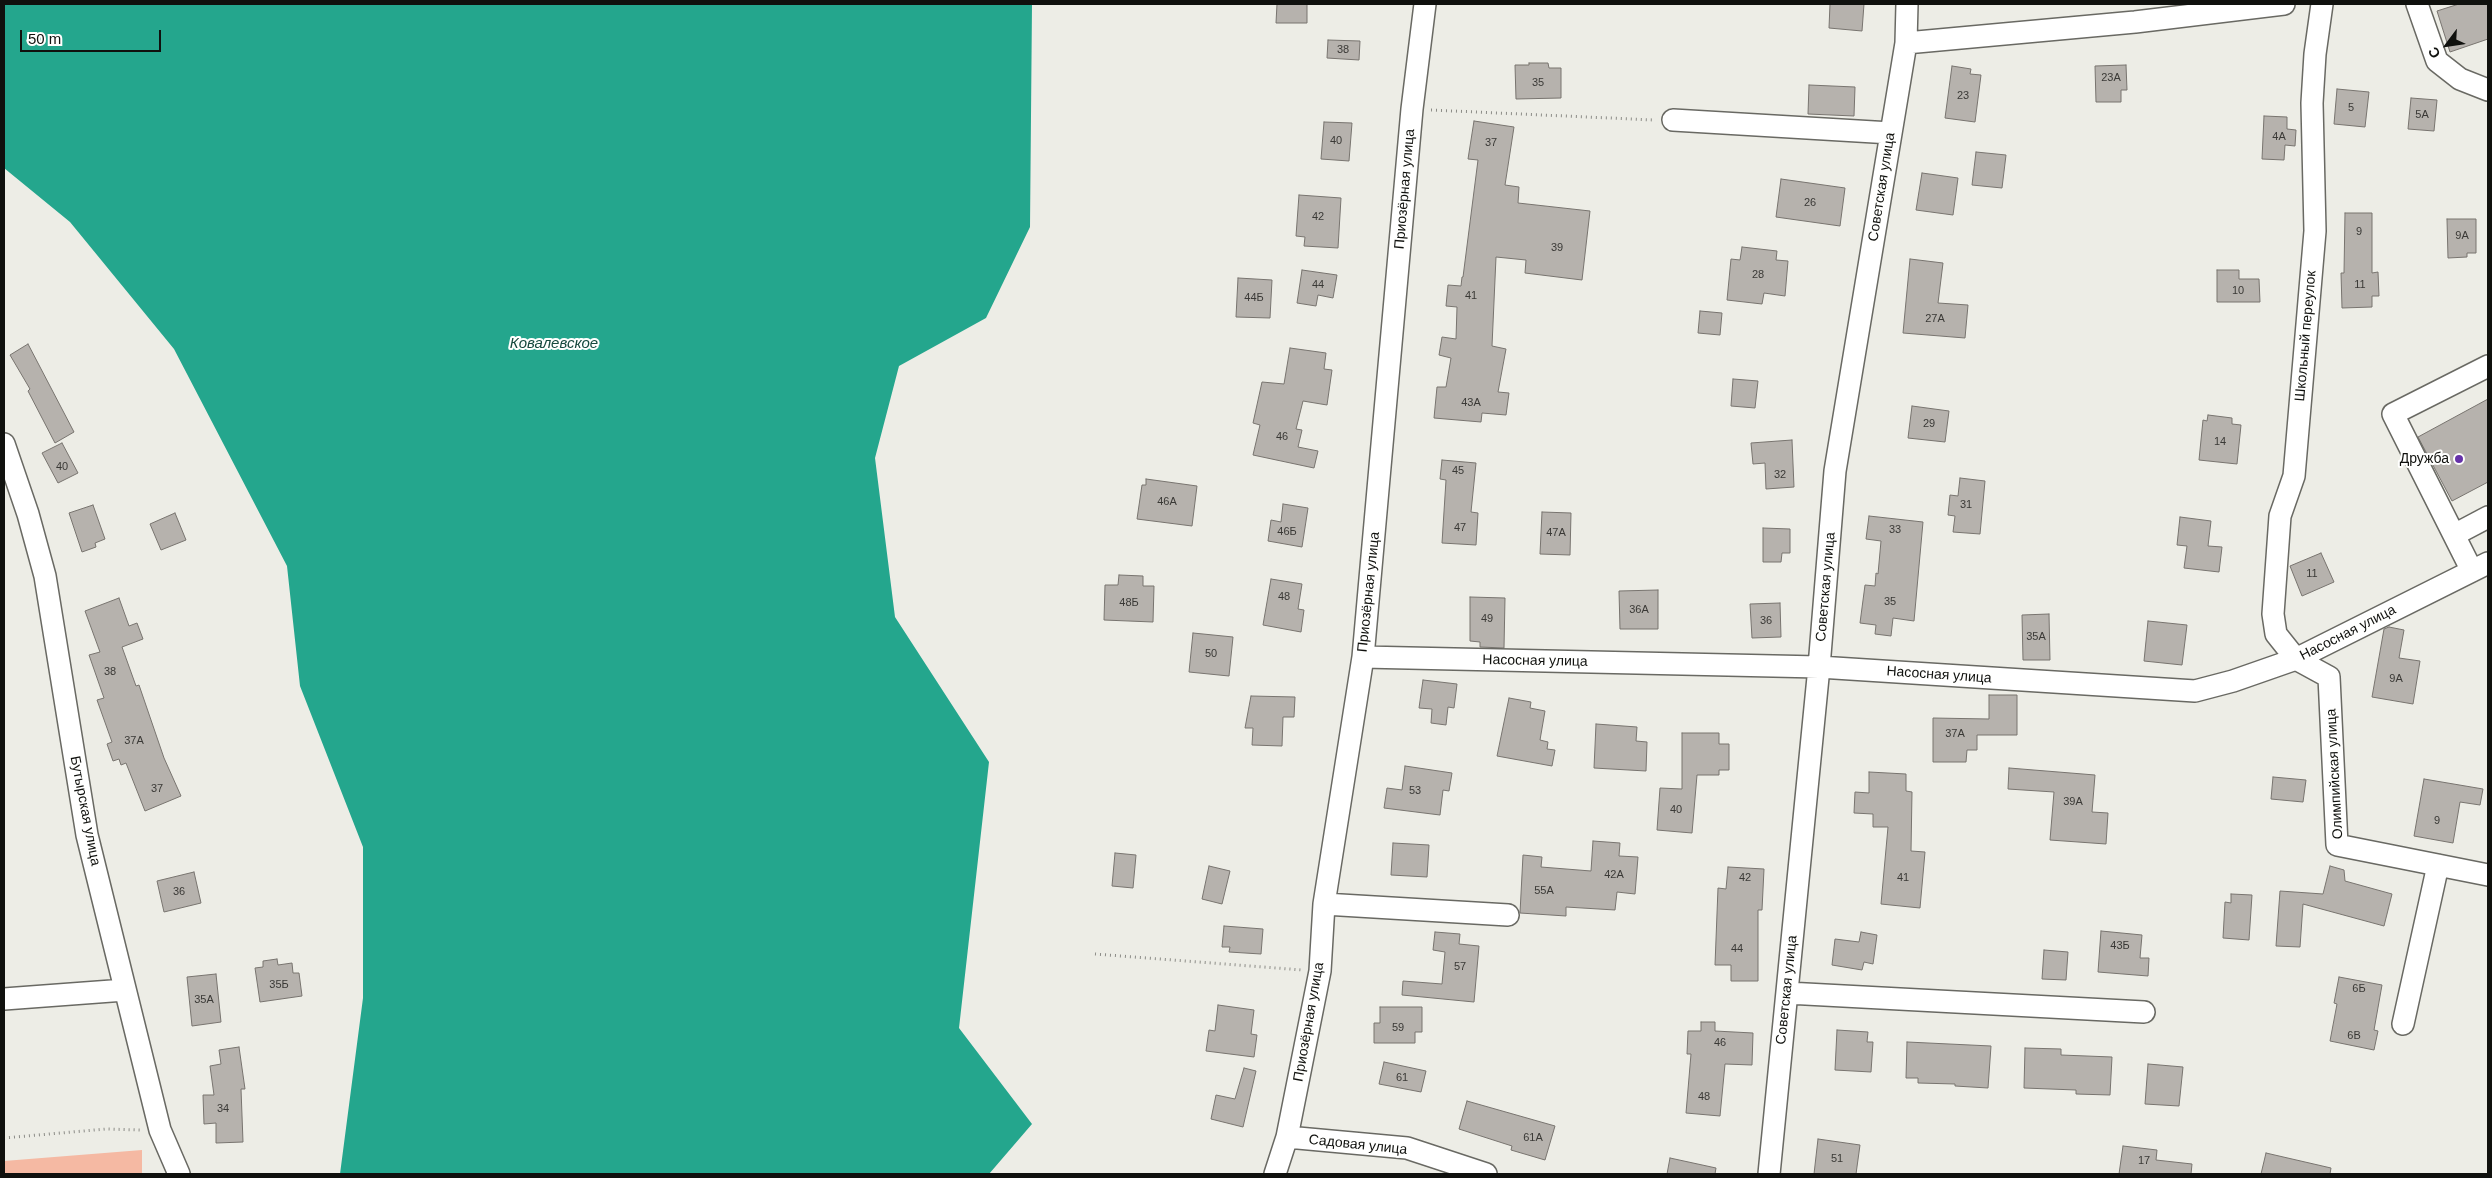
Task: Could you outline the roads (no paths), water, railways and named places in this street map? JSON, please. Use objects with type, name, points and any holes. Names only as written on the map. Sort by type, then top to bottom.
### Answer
[{"type":"street","name":"Приозёрная улица","points":[[1275,1174],[1287,1137],[1320,971],[1324,904],[1363,657],[1412,109],[1425,4]]},
{"type":"street","name":"Советская улица","points":[[1769,1174],[1819,667],[1835,471],[1906,43],[1907,4]]},
{"type":"street","points":[[1906,43],[2135,22],[2284,4]]},
{"type":"street","name":"Школьный переулок","points":[[2296,659],[2276,634],[2273,614],[2280,516],[2294,476],[2315,231],[2312,102],[2315,54],[2322,4]]},
{"type":"street","points":[[2417,4],[2437,61],[2460,79],[2488,90]]},
{"type":"street","points":[[1673,120],[1891,133]]},
{"type":"street","points":[[2480,567],[2454,535],[2393,414],[2488,366]]},
{"type":"street","name":"Бутырская улица","points":[[4,444],[28,514],[45,576],[87,835],[160,1130],[179,1174]]},
{"type":"street","points":[[2454,535],[2488,517]]},
{"type":"street","name":"Насосная улица","points":[[1363,657],[1819,667],[2195,691],[2233,681],[2296,659],[2480,567]]},
{"type":"street","name":"Олимпийская улица","points":[[2296,659],[2329,677],[2337,845],[2488,876]]},
{"type":"street","points":[[2402,1024],[2438,865]]},
{"type":"street","points":[[1324,904],[1508,915]]},
{"type":"street","points":[[4,998],[125,990]]},
{"type":"street","points":[[1787,993],[2144,1012]]},
{"type":"street","name":"Садовая улица","points":[[1287,1137],[1407,1148],[1486,1174]]},
{"type":"water","name":"Ковалевское","points":[[4,4],[1032,4],[1030,227],[986,318],[899,366],[875,458],[895,617],[989,762],[959,1028],[1032,1124],[989,1174],[340,1174],[363,998],[363,847],[300,686],[287,566],[174,349],[70,222],[4,168]]},
{"type":"place","name":"Дружба","points":[[2459,459]]}]
